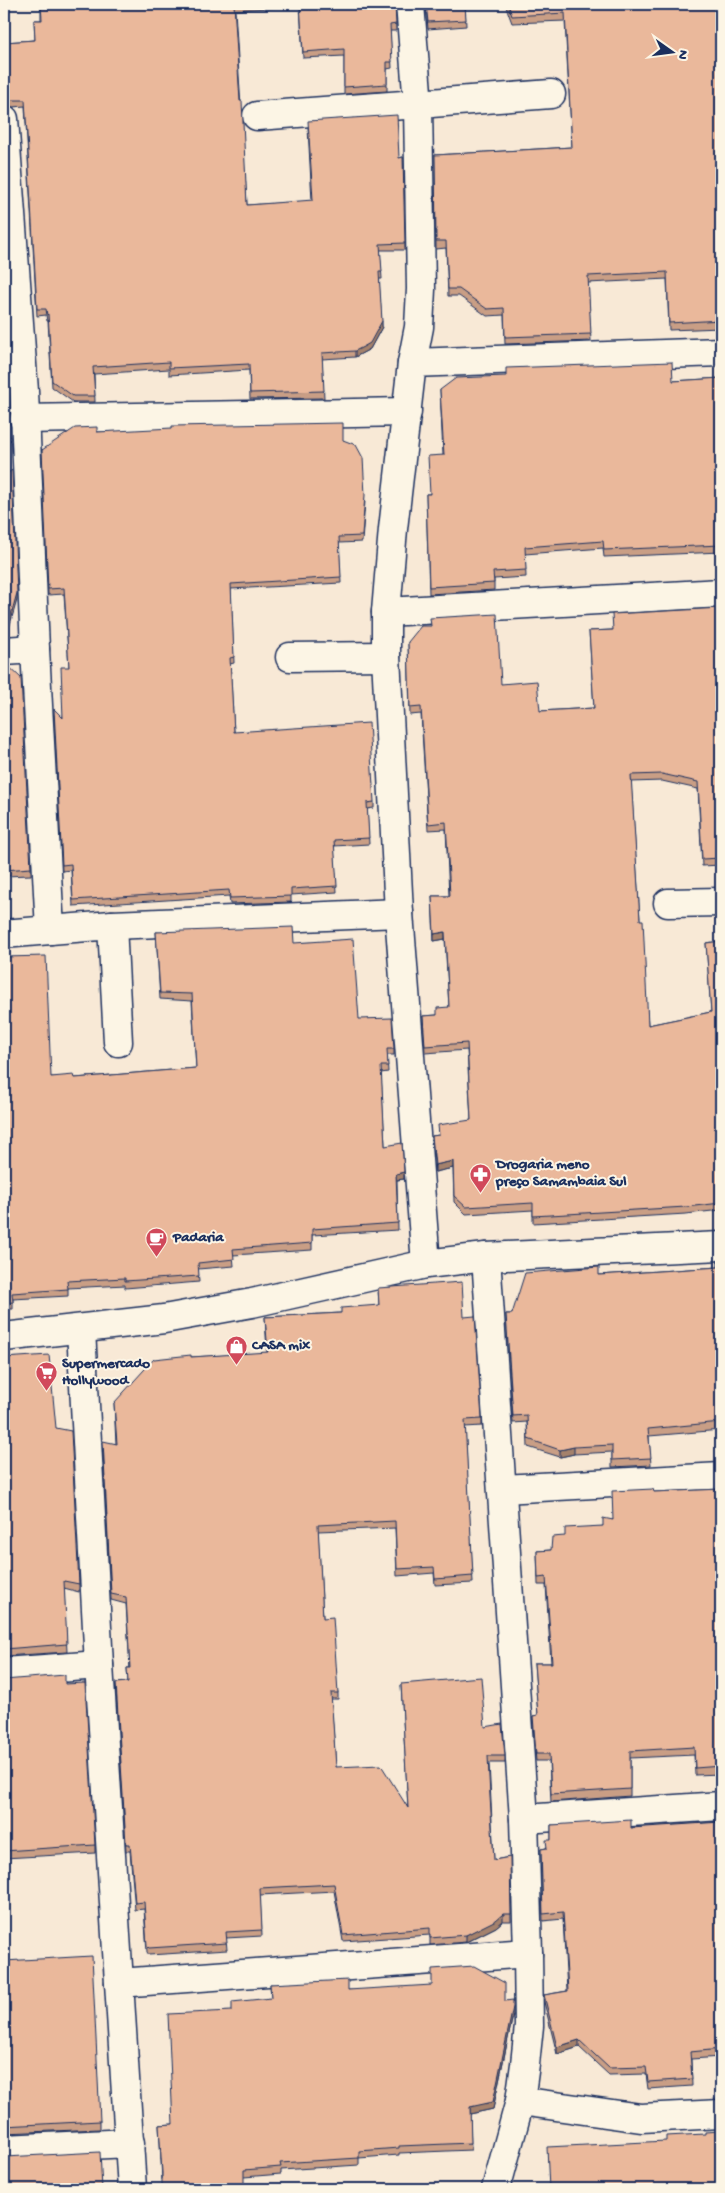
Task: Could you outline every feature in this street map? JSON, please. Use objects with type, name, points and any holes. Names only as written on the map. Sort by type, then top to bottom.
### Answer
[{"type":"street","points":[[410,4],[418,105],[421,289],[419,327],[412,363],[393,529],[386,612],[386,656],[400,913],[426,1264]]},
{"type":"street","points":[[257,116],[551,94]]},
{"type":"street","points":[[4,133],[14,392],[24,419],[50,930]]},
{"type":"street","points":[[412,363],[721,352]]},
{"type":"street","points":[[24,419],[407,412]]},
{"type":"street","points":[[386,612],[721,593]]},
{"type":"street","points":[[4,651],[35,649]]},
{"type":"street","points":[[290,657],[386,656]]},
{"type":"street","points":[[668,902],[721,902]]},
{"type":"street","points":[[4,934],[112,925],[400,913]]},
{"type":"street","points":[[112,925],[118,1042]]},
{"type":"street","points":[[4,1337],[81,1330],[164,1319],[242,1305],[426,1264],[486,1257],[721,1246]]},
{"type":"street","points":[[486,1257],[524,1819],[529,2026],[520,2101],[496,2189]]},
{"type":"street","points":[[81,1330],[99,1665],[132,2189]]},
{"type":"street","points":[[503,1489],[721,1477]]},
{"type":"street","points":[[4,1672],[99,1665]]},
{"type":"street","points":[[524,1819],[721,1806]]},
{"type":"street","points":[[119,1983],[528,1954]]},
{"type":"street","points":[[520,2101],[641,2118],[721,2114]]},
{"type":"street","points":[[4,2149],[130,2143]]},
{"type":"building","points":[[41,4],[234,4],[240,101],[242,101],[247,205],[313,200],[308,121],[397,115],[399,158],[403,157],[405,243],[380,244],[382,272],[379,272],[382,321],[370,343],[363,347],[355,351],[322,353],[324,391],[250,393],[249,364],[169,368],[169,362],[93,367],[95,396],[73,396],[52,381],[48,314],[46,309],[37,309],[25,100],[13,100],[4,97],[4,42],[35,40],[34,20],[42,20]]},
{"type":"building","points":[[300,4],[395,4],[396,24],[390,25],[392,62],[387,62],[387,84],[344,87],[344,49],[303,52]]},
{"type":"building","points":[[426,4],[465,4],[466,20],[428,22]]},
{"type":"building","points":[[508,4],[721,4],[721,320],[669,323],[667,272],[588,276],[591,334],[505,337],[504,308],[487,309],[459,289],[448,289],[446,241],[436,241],[435,155],[572,147],[565,13],[512,16]]},
{"type":"building","points":[[672,362],[673,381],[721,378],[721,545],[604,550],[603,541],[525,547],[526,570],[493,572],[494,583],[429,587],[426,494],[430,494],[428,456],[444,455],[440,390],[456,378],[506,376],[506,368]]},
{"type":"building","points":[[343,423],[343,440],[356,445],[363,458],[365,495],[362,536],[339,537],[341,577],[231,584],[234,657],[230,658],[234,732],[369,723],[374,802],[367,803],[369,838],[334,840],[337,886],[291,889],[291,896],[230,898],[229,890],[73,900],[71,864],[62,865],[54,709],[63,718],[61,667],[69,667],[64,588],[48,589],[42,450],[75,428],[97,427],[97,432],[172,428],[172,426]]},
{"type":"building","points":[[12,470],[17,593],[9,622],[4,624],[4,476]]},
{"type":"building","points":[[721,608],[721,858],[702,859],[698,782],[662,774],[631,775],[640,920],[643,920],[648,1025],[711,1012],[706,943],[721,941],[721,1203],[686,1207],[533,1216],[533,1203],[466,1207],[454,1196],[453,1161],[435,1165],[432,1136],[439,1135],[438,1125],[471,1120],[467,1043],[425,1046],[423,1016],[437,1015],[437,1008],[449,1007],[445,932],[434,934],[432,896],[450,896],[446,822],[428,824],[421,707],[410,708],[408,642],[421,626],[431,626],[430,618],[497,614],[501,684],[537,681],[540,711],[594,708],[589,631],[613,630],[612,614]]},
{"type":"building","points":[[4,662],[21,678],[31,868],[4,870]]},
{"type":"building","points":[[293,927],[294,943],[353,939],[359,1019],[392,1018],[394,1049],[387,1049],[388,1066],[381,1066],[385,1146],[402,1143],[404,1172],[396,1174],[398,1223],[312,1229],[312,1243],[233,1249],[234,1259],[198,1263],[199,1276],[125,1281],[125,1278],[67,1281],[68,1289],[12,1293],[13,1302],[4,1303],[4,957],[46,956],[51,1077],[74,1075],[75,1078],[196,1068],[192,994],[160,993],[156,932]]},
{"type":"building","points":[[718,1260],[721,1260],[721,1422],[648,1429],[651,1458],[612,1460],[612,1445],[574,1447],[560,1450],[528,1439],[527,1415],[513,1416],[506,1314],[512,1314],[525,1273],[599,1267],[599,1275],[719,1267]]},
{"type":"building","points":[[462,1282],[464,1317],[475,1316],[482,1419],[465,1420],[473,1576],[435,1579],[434,1567],[397,1569],[395,1521],[318,1525],[323,1618],[333,1617],[338,1693],[331,1693],[336,1767],[381,1765],[408,1808],[401,1684],[481,1677],[485,1727],[502,1724],[505,1756],[488,1756],[494,1860],[510,1857],[511,1914],[503,1914],[496,1920],[466,1935],[430,1938],[430,1928],[343,1935],[334,1884],[260,1888],[262,1930],[226,1932],[227,1943],[149,1948],[147,1946],[144,1902],[135,1903],[130,1844],[126,1844],[116,1683],[128,1682],[127,1668],[130,1668],[128,1632],[126,1597],[111,1594],[103,1441],[117,1444],[114,1403],[154,1359],[191,1355],[191,1357],[268,1352],[265,1317],[341,1313],[341,1308],[379,1305],[378,1288]]},
{"type":"building","points":[[49,1355],[56,1428],[71,1431],[79,1584],[64,1581],[67,1644],[4,1649],[4,1358]]},
{"type":"building","points":[[653,1489],[654,1492],[721,1489],[721,1766],[695,1768],[694,1747],[630,1751],[630,1789],[551,1794],[549,1754],[536,1754],[533,1716],[538,1715],[534,1663],[552,1663],[546,1577],[538,1578],[537,1551],[551,1550],[552,1537],[565,1536],[565,1528],[603,1526],[603,1518],[613,1520],[612,1491]]},
{"type":"building","points":[[65,1675],[65,1684],[85,1683],[95,1845],[4,1851],[4,1680]]},
{"type":"building","points":[[631,1820],[631,1828],[721,1822],[721,2049],[690,2052],[692,2079],[648,2082],[646,2067],[609,2068],[579,2040],[557,2047],[544,1995],[568,1991],[563,1912],[543,1914],[541,1849],[547,1848],[546,1840],[551,1840],[551,1825]]},
{"type":"building","points":[[92,1956],[100,2121],[4,2126],[4,1961]]},
{"type":"building","points":[[474,1966],[505,1983],[505,2001],[513,2000],[513,2007],[493,2102],[470,2107],[471,2143],[399,2146],[399,2148],[359,2151],[359,2158],[280,2163],[281,2167],[244,2170],[244,2189],[162,2189],[159,2125],[173,2124],[168,2014],[232,2011],[232,2002],[271,1998],[270,1984],[348,1980],[348,1990],[432,1985],[432,1969]]},
{"type":"building","points":[[721,2131],[721,2189],[549,2189],[547,2147],[666,2141],[666,2136],[705,2134],[705,2132]]},
{"type":"building","points":[[100,2152],[102,2189],[4,2189],[5,2157]]},
{"type":"place","name":"Drogaria meno preço Samambaia Sul","points":[[480,1193]]},
{"type":"place","name":"Padaria","points":[[157,1257]]},
{"type":"place","name":"CASA mix","points":[[236,1365]]},
{"type":"place","name":"Supermercado Hollywood","points":[[46,1392]]}]
